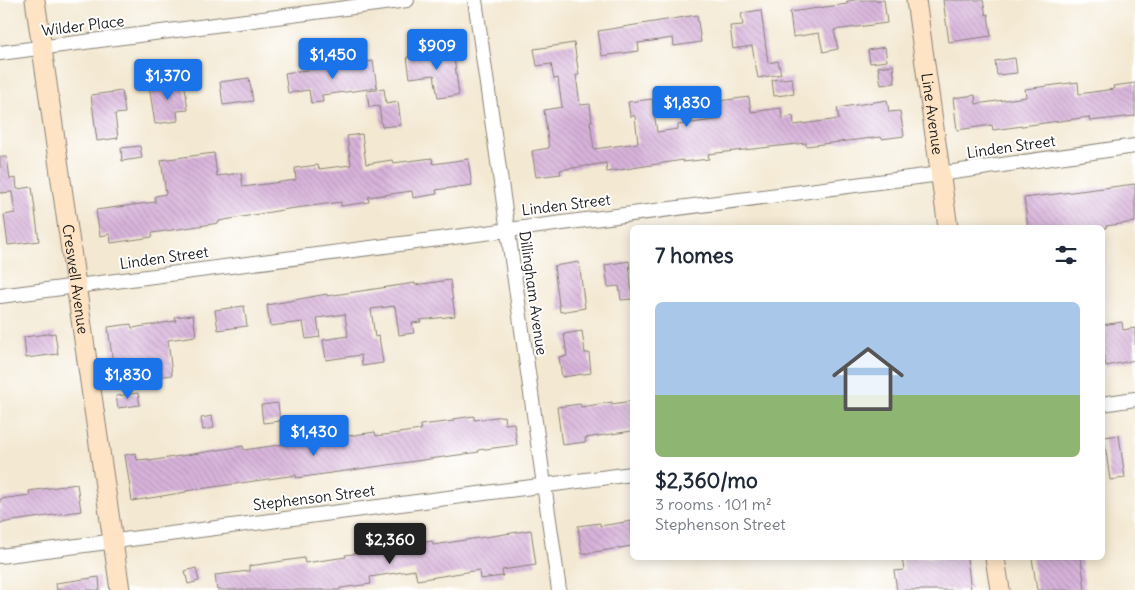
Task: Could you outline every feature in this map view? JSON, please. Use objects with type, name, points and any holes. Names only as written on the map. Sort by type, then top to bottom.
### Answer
[{"type":"street","name":"Creswell Avenue","points":[[35,0],[120,590]]},
{"type":"street","name":"Wilder Place","points":[[0,53],[408,0]]},
{"type":"street","name":"Dillingham Avenue","points":[[474,0],[559,590]]},
{"type":"street","name":"Line Avenue","points":[[916,0],[948,225]]},
{"type":"street","name":"Linden Street","points":[[0,296],[940,174],[1135,146]]},
{"type":"street","points":[[1105,404],[1135,399]]},
{"type":"street","name":"Stephenson Street","points":[[0,556],[630,474]]},
{"type":"street","points":[[995,560],[1000,590]]},
{"type":"building","points":[[884,0],[887,23],[834,30],[838,49],[823,52],[819,33],[793,37],[790,12],[847,4],[847,1]]},
{"type":"building","points":[[943,0],[983,0],[986,15],[988,14],[991,36],[949,42]]},
{"type":"building","points":[[761,10],[768,63],[778,61],[781,74],[758,78],[752,46],[733,49],[730,26],[743,25],[741,13]]},
{"type":"building","points":[[697,15],[701,42],[674,46],[673,38],[638,43],[639,51],[602,56],[598,31]]},
{"type":"building","points":[[574,43],[579,75],[576,75],[580,105],[590,104],[592,121],[590,121],[594,149],[638,143],[635,116],[630,116],[628,102],[652,99],[657,132],[678,129],[678,125],[721,119],[719,101],[749,97],[751,112],[781,108],[782,118],[793,116],[794,125],[839,119],[837,108],[887,100],[889,112],[900,111],[904,136],[806,146],[806,143],[708,154],[709,159],[683,162],[683,160],[607,172],[606,163],[560,170],[561,174],[536,177],[532,151],[549,148],[544,110],[562,107],[558,78],[554,79],[551,64],[537,66],[534,49]]},
{"type":"building","points":[[885,47],[887,61],[870,63],[868,50]]},
{"type":"building","points":[[453,50],[459,95],[438,98],[434,75],[410,78],[407,57]]},
{"type":"building","points":[[1015,58],[1017,73],[997,75],[995,61]]},
{"type":"building","points":[[373,61],[377,88],[322,95],[323,102],[311,103],[309,90],[288,93],[285,73]]},
{"type":"building","points":[[893,65],[895,83],[881,85],[878,67]]},
{"type":"building","points":[[249,78],[253,101],[223,105],[220,82]]},
{"type":"building","points":[[792,78],[794,94],[774,96],[772,80]]},
{"type":"building","points":[[184,80],[188,110],[177,111],[178,121],[155,124],[149,85]]},
{"type":"building","points":[[1078,82],[1079,94],[1114,89],[1113,86],[1135,83],[1135,116],[1090,121],[1089,117],[993,130],[992,125],[957,130],[953,98],[975,95],[976,104],[1026,97],[1025,89]]},
{"type":"building","points":[[384,89],[386,104],[398,102],[401,125],[382,127],[379,106],[369,107],[367,91]]},
{"type":"building","points":[[122,91],[125,113],[115,114],[118,138],[97,141],[91,95]]},
{"type":"building","points":[[362,134],[366,164],[392,160],[393,163],[432,158],[433,164],[468,159],[472,185],[436,190],[437,194],[413,198],[412,191],[368,197],[369,202],[341,206],[341,202],[288,209],[219,221],[219,223],[152,233],[152,237],[111,243],[110,234],[100,236],[96,210],[155,202],[155,196],[166,194],[161,160],[214,153],[217,176],[241,173],[243,187],[296,180],[295,168],[318,165],[319,169],[351,165],[347,136]]},
{"type":"building","points":[[140,146],[142,158],[122,161],[121,148]]},
{"type":"building","points":[[0,157],[7,157],[10,179],[16,178],[17,189],[32,187],[39,241],[8,245],[4,215],[15,213],[12,192],[0,193]]},
{"type":"building","points":[[1135,184],[1135,222],[1106,226],[1106,228],[1105,225],[1028,225],[1024,198]]},
{"type":"building","points":[[629,261],[630,299],[621,300],[619,286],[608,287],[605,265]]},
{"type":"building","points":[[579,262],[585,308],[560,312],[554,266]]},
{"type":"building","points":[[450,280],[455,316],[420,320],[421,322],[412,323],[414,333],[399,335],[395,306],[371,309],[375,337],[379,336],[383,363],[362,366],[361,355],[326,360],[323,340],[348,336],[345,314],[317,318],[320,337],[306,339],[303,322],[270,326],[267,305],[327,294],[327,296],[415,283],[415,285]]},
{"type":"building","points":[[244,306],[247,326],[218,330],[215,310]]},
{"type":"building","points":[[193,315],[196,336],[168,340],[172,375],[144,379],[142,367],[114,371],[108,327],[131,324],[132,328],[176,321],[175,317]]},
{"type":"building","points":[[1122,322],[1123,330],[1135,328],[1135,360],[1106,366],[1105,325]]},
{"type":"building","points":[[582,331],[585,353],[589,353],[591,373],[562,377],[559,357],[567,356],[564,334]]},
{"type":"building","points":[[55,333],[58,354],[26,358],[24,337]]},
{"type":"building","points":[[138,393],[140,405],[118,408],[116,396]]},
{"type":"building","points":[[630,401],[630,431],[585,438],[586,442],[562,445],[557,407],[580,404],[581,407],[612,402],[612,404]]},
{"type":"building","points":[[278,403],[280,421],[263,423],[261,405]]},
{"type":"building","points":[[212,416],[214,428],[203,430],[201,418]]},
{"type":"building","points":[[474,416],[474,420],[504,416],[505,424],[514,423],[517,445],[296,478],[296,475],[186,491],[132,501],[125,455],[136,453],[137,460],[149,459],[149,461],[243,446],[244,450],[292,443],[290,434],[309,431],[311,441],[375,432],[376,436],[421,430],[420,425],[454,421],[453,419]]},
{"type":"building","points":[[1119,435],[1125,478],[1110,480],[1105,437]]},
{"type":"building","points":[[77,484],[81,511],[0,523],[0,499],[30,495],[29,491]]},
{"type":"building","points":[[630,521],[630,546],[582,554],[578,526],[600,523],[600,526]]},
{"type":"building","points":[[531,530],[536,565],[502,570],[503,576],[480,579],[479,570],[417,580],[415,570],[370,577],[371,584],[340,588],[340,590],[217,590],[215,575],[249,571],[249,566],[304,558],[305,563],[346,557],[345,555],[376,551],[376,549],[432,541],[433,545]]},
{"type":"building","points":[[902,560],[967,560],[971,590],[897,590],[894,571],[904,570]]},
{"type":"building","points":[[1032,560],[1081,560],[1085,590],[1037,590]]},
{"type":"building","points":[[196,568],[199,581],[188,584],[185,571]]},
{"type":"building","points":[[99,577],[100,590],[57,590],[56,583]]}]
